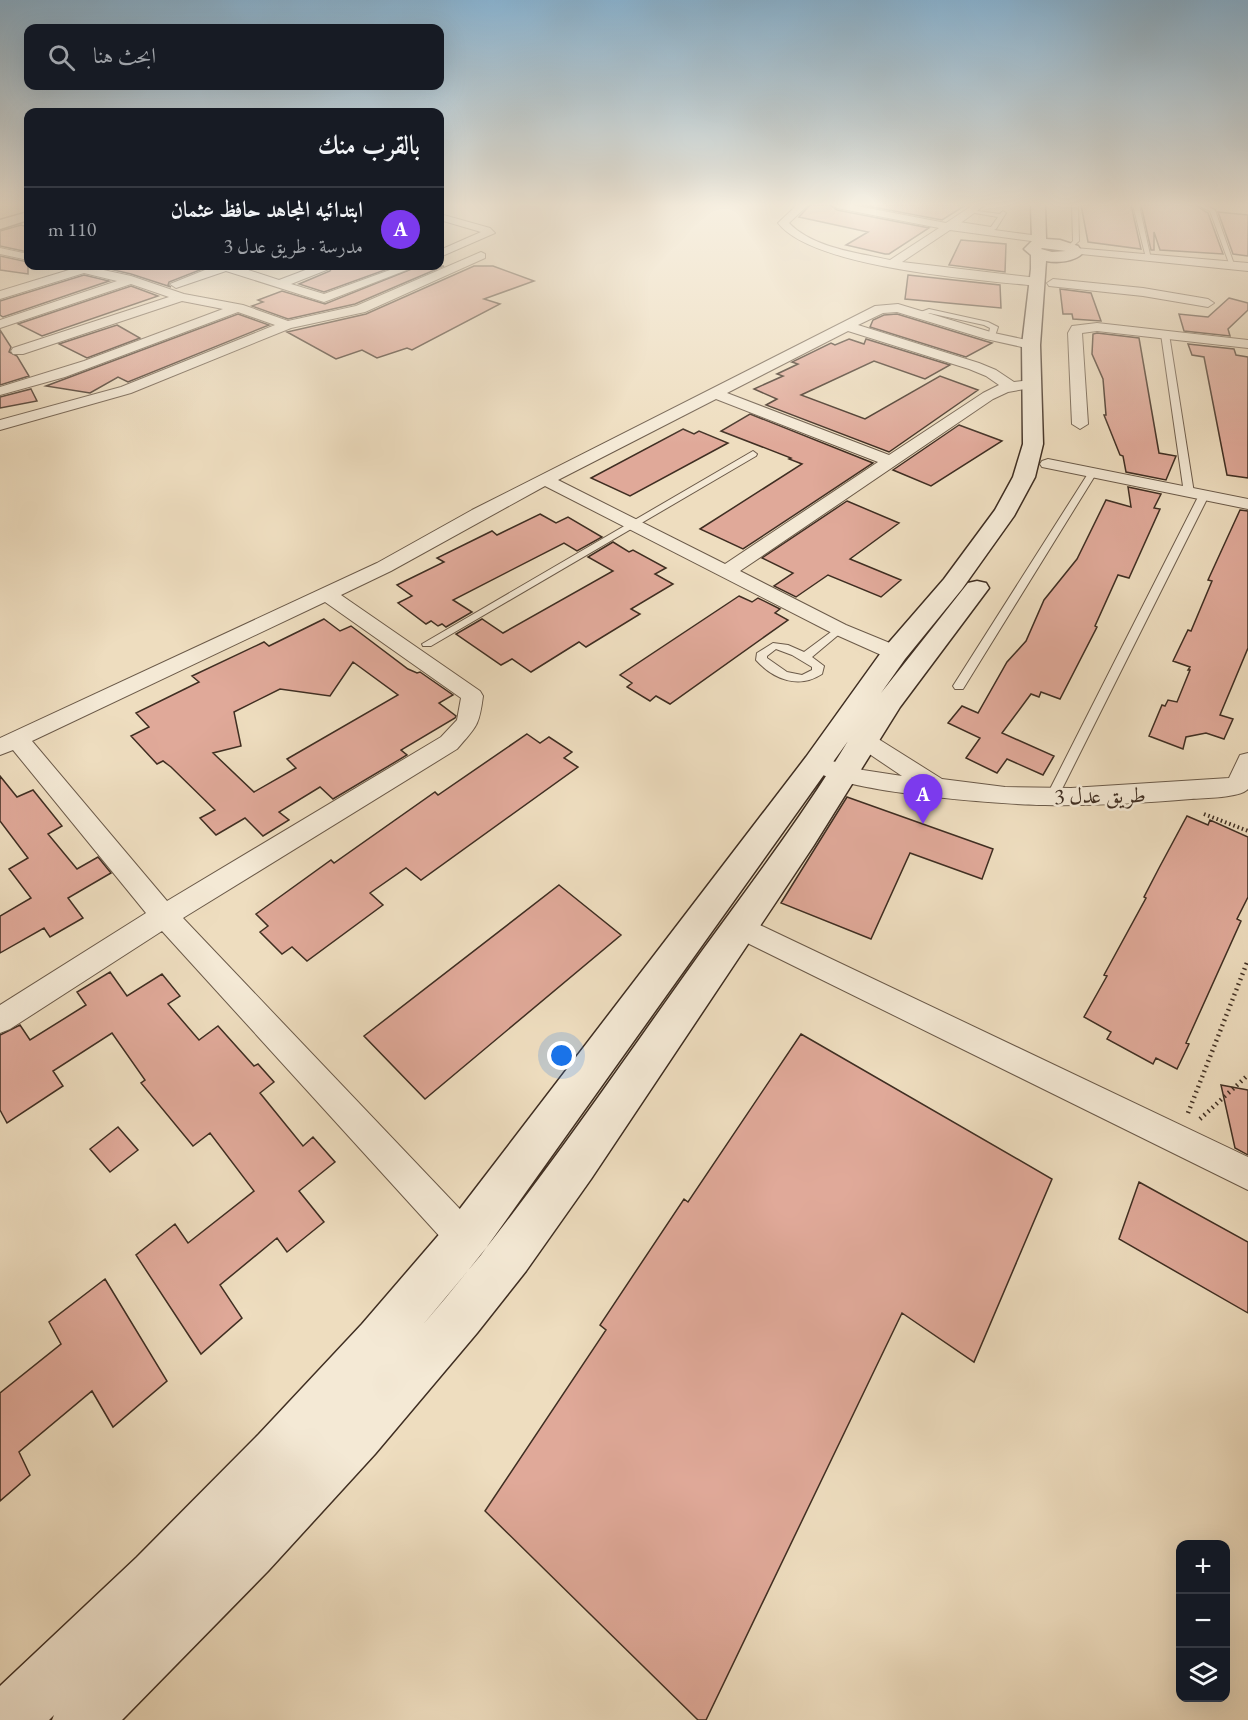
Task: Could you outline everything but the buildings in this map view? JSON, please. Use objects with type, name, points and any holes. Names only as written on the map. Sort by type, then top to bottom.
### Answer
[{"type":"main road","points":[[81,1720],[240,1563],[346,1450],[436,1346],[510,1255],[572,1172],[739,926],[852,735],[895,653],[953,584],[1016,494],[1029,460],[1034,428],[1021,385],[1045,285]]},
{"type":"main road","points":[[852,735],[896,694],[1024,525],[1040,493],[1048,464],[1051,285]]},
{"type":"main road","points":[[7,1720],[156,1576],[277,1452],[379,1341],[465,1239],[830,770]]},
{"type":"street","points":[[0,295],[32,285]]},
{"type":"street","points":[[0,324],[115,285]]},
{"type":"street","points":[[156,285],[179,290],[287,325]]},
{"type":"street","points":[[0,391],[31,366],[188,285]]},
{"type":"street","points":[[279,285],[324,298],[361,285]]},
{"type":"street","points":[[0,425],[126,390],[287,325],[360,309],[414,285]]},
{"type":"street","points":[[1126,285],[1143,292],[1208,303]]},
{"type":"street","points":[[31,366],[182,327],[238,308]]},
{"type":"street","points":[[465,1239],[164,916],[9,743],[327,594],[884,308],[898,308],[991,336],[1032,345]]},
{"type":"street","points":[[846,326],[983,370],[1021,385]]},
{"type":"street","points":[[1080,424],[1075,331],[1091,327],[1248,344]]},
{"type":"street","points":[[0,352],[31,366],[57,411]]},
{"type":"street","points":[[726,572],[988,396],[1021,385]]},
{"type":"street","points":[[715,393],[889,461]]},
{"type":"street","points":[[1048,464],[1248,504]]},
{"type":"street","points":[[546,480],[840,629],[895,653]]},
{"type":"street","points":[[0,1020],[164,916],[449,743],[468,722],[472,696],[327,594]]},
{"type":"street","name":"طريق عدل 3","points":[[852,735],[935,787]]},
{"type":"street","name":"طريق عدل 3","points":[[830,770],[906,786],[935,787],[984,794],[1052,797],[1154,794],[1243,786],[1248,761]]},
{"type":"street","points":[[739,926],[1248,1174]]},
{"type":"lane","points":[[1052,797],[1196,494],[1165,334]]},
{"type":"lane","points":[[427,644],[753,454]]},
{"type":"lane","points":[[959,686],[1092,474]]},
{"type":"lane","points":[[803,658],[840,629]]},
{"type":"lane","points":[[777,645],[803,658],[819,669],[802,681],[793,679],[761,658],[769,648],[777,645]]},
{"type":"path","points":[[1177,1141],[1248,960]]},
{"type":"path","points":[[1177,1141],[1248,1075]]},
{"type":"place","name":"ابتدائيه المجاهد حافظ عثمان","points":[[923,824]]}]
